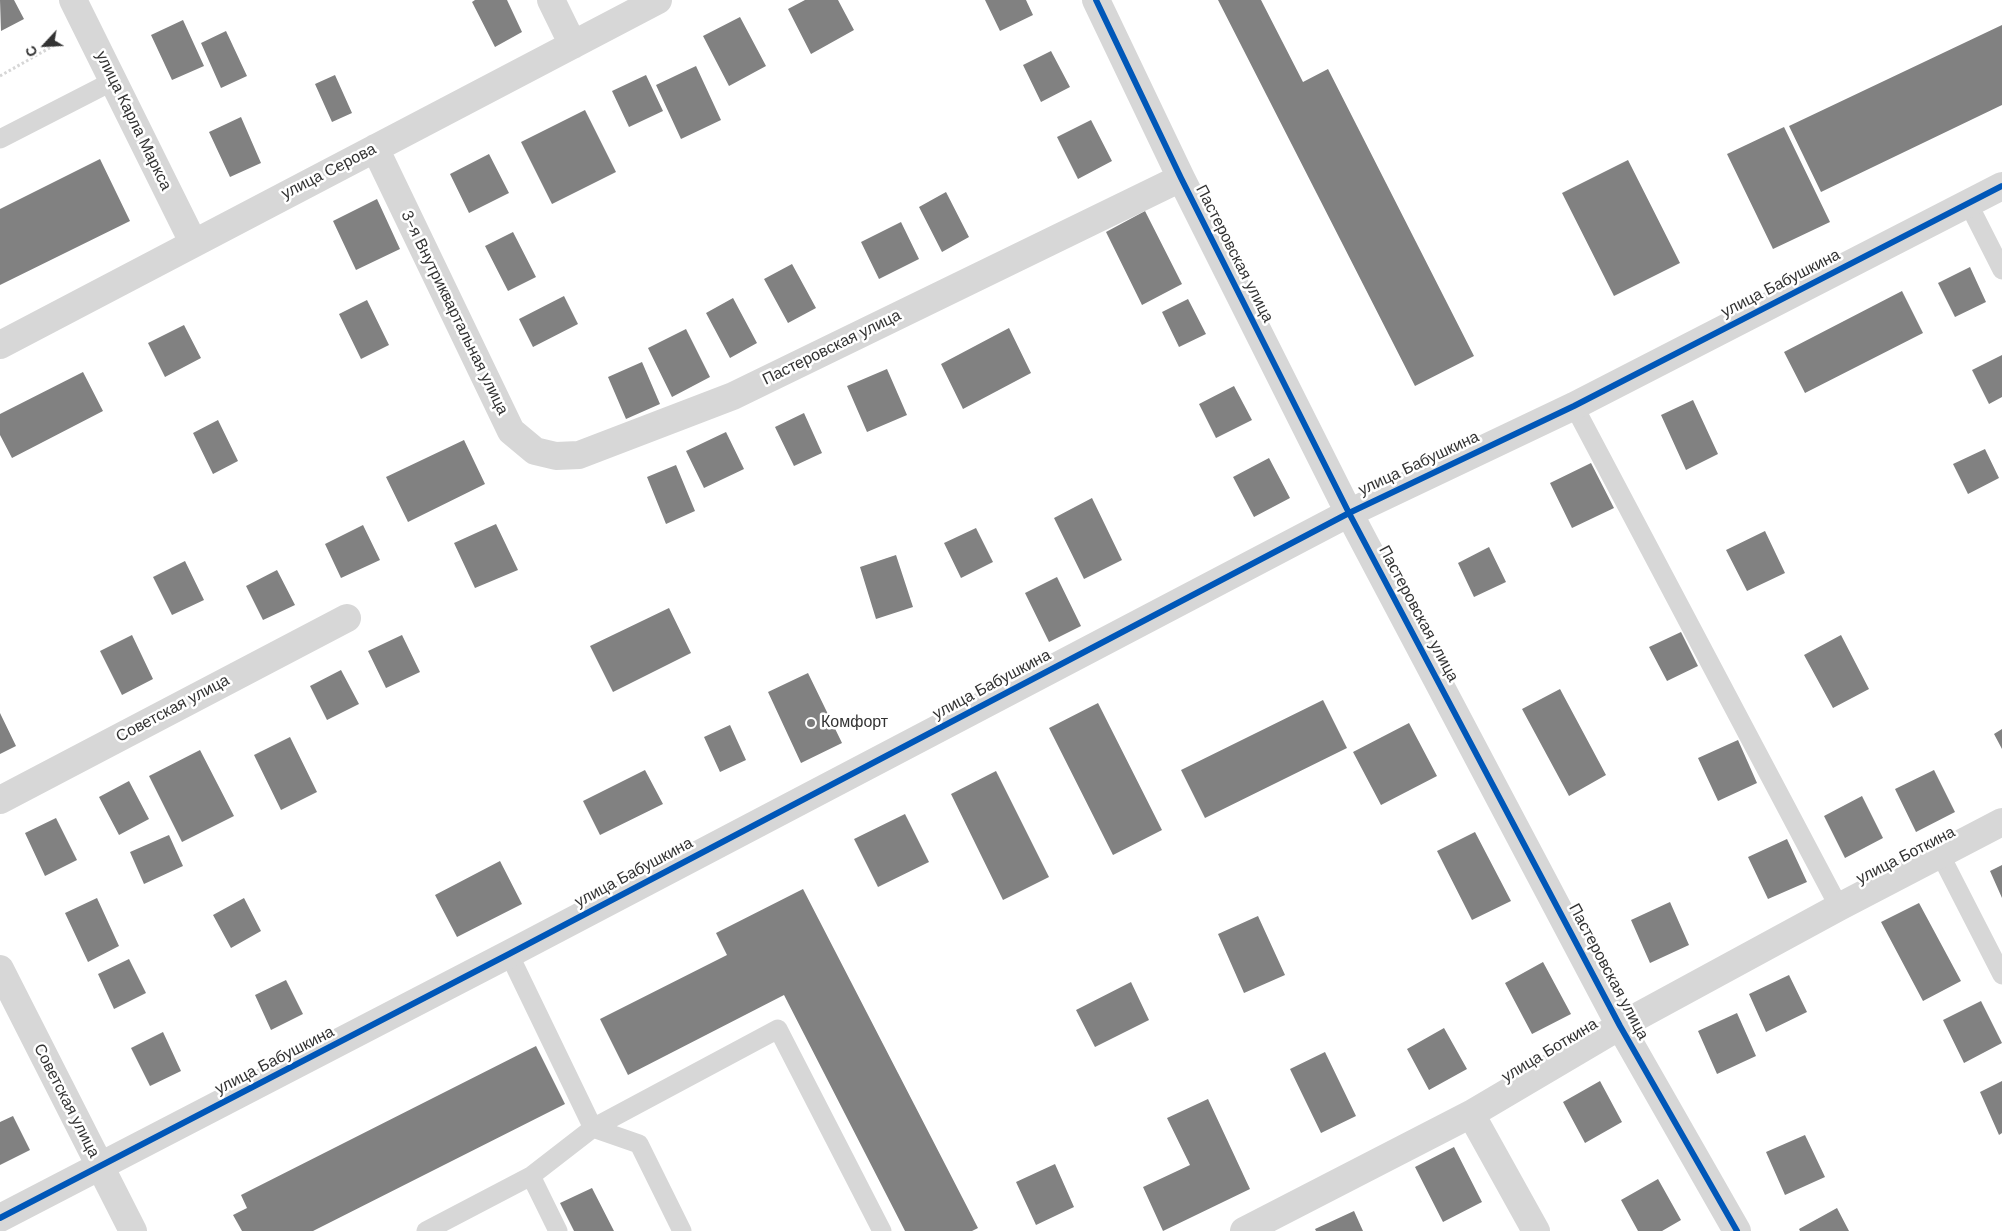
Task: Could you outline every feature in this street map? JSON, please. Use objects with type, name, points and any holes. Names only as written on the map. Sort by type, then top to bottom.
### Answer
[{"type":"street","name":"улица Карла Маркса","points":[[73,0],[193,242]]},
{"type":"street","points":[[551,0],[573,45]]},
{"type":"street","name":"улица Серова","points":[[0,345],[193,242],[658,0]]},
{"type":"street","name":"Пастеровская улица","points":[[1096,0],[1181,178],[1349,513],[1620,1026],[1737,1231]]},
{"type":"street","name":"3-я Внутриквартальная улица","points":[[375,148],[511,431],[535,451],[556,456]]},
{"type":"street","name":"Пастеровская улица","points":[[556,456],[579,455],[733,396],[1181,178]]},
{"type":"street","name":"улица Бабушкина","points":[[0,1218],[509,954],[1349,513],[1574,406],[2002,186]]},
{"type":"street","name":"Советская улица","points":[[0,800],[346,618]]},
{"type":"street","name":"улица Боткина","points":[[1244,1231],[1471,1114],[1620,1026],[2002,822]]},
{"type":"street","name":"Советская улица","points":[[0,969],[99,1168],[133,1231]]},
{"type":"street","points":[[1471,1114],[1536,1231]]},
{"type":"lane","points":[[0,138],[112,81]]},
{"type":"lane","points":[[1968,204],[2002,270]]},
{"type":"lane","points":[[1574,406],[1840,907]]},
{"type":"lane","points":[[1940,854],[2002,975]]},
{"type":"lane","points":[[509,954],[593,1128],[639,1144],[682,1231]]},
{"type":"lane","points":[[426,1231],[531,1176],[593,1128],[778,1029],[882,1231]]},
{"type":"lane","points":[[531,1176],[558,1231]]},
{"type":"path","points":[[0,76],[86,27]]},
{"type":"building","points":[[0,0],[14,0],[24,19],[1,31]]},
{"type":"building","points":[[475,0],[507,0],[522,32],[495,47],[472,2]]},
{"type":"building","points":[[805,0],[838,0],[854,30],[811,54],[788,9]]},
{"type":"building","points":[[985,0],[1026,0],[1033,15],[1000,31]]},
{"type":"building","points":[[1218,0],[1261,0],[1303,82],[1328,69],[1474,356],[1415,386]]},
{"type":"building","points":[[740,17],[766,66],[729,86],[703,36]]},
{"type":"building","points":[[183,20],[204,66],[172,80],[151,35]]},
{"type":"building","points":[[2002,25],[2002,105],[1821,192],[1789,126]]},
{"type":"building","points":[[226,31],[247,76],[221,88],[201,43]]},
{"type":"building","points":[[1051,51],[1070,87],[1041,102],[1023,65]]},
{"type":"building","points":[[696,66],[721,120],[681,139],[656,85]]},
{"type":"building","points":[[335,75],[352,113],[332,122],[315,84]]},
{"type":"building","points":[[646,75],[663,111],[629,127],[612,91]]},
{"type":"building","points":[[585,110],[616,172],[552,204],[521,142]]},
{"type":"building","points":[[241,117],[261,163],[230,177],[209,132]]},
{"type":"building","points":[[1091,120],[1112,161],[1078,179],[1057,137]]},
{"type":"building","points":[[1784,127],[1830,222],[1773,249],[1727,154]]},
{"type":"building","points":[[489,154],[509,193],[469,213],[450,174]]},
{"type":"building","points":[[100,159],[130,221],[0,285],[0,209]]},
{"type":"building","points":[[1628,160],[1680,263],[1614,296],[1562,193]]},
{"type":"building","points":[[946,192],[969,237],[942,252],[919,207]]},
{"type":"building","points":[[377,199],[400,249],[356,270],[333,221]]},
{"type":"building","points":[[1145,211],[1182,284],[1142,305],[1106,232]]},
{"type":"building","points":[[901,222],[919,259],[879,279],[861,242]]},
{"type":"building","points":[[513,232],[536,277],[508,291],[485,246]]},
{"type":"building","points":[[792,264],[816,308],[788,323],[764,279]]},
{"type":"building","points":[[1970,267],[1986,302],[1955,317],[1938,283]]},
{"type":"building","points":[[1902,291],[1923,333],[1805,393],[1784,352]]},
{"type":"building","points":[[564,296],[578,324],[533,347],[519,319]]},
{"type":"building","points":[[733,298],[757,343],[730,358],[706,313]]},
{"type":"building","points":[[1188,299],[1206,334],[1179,347],[1162,312]]},
{"type":"building","points":[[367,300],[389,345],[361,359],[339,314]]},
{"type":"building","points":[[184,325],[201,358],[165,377],[148,343]]},
{"type":"building","points":[[1009,328],[1031,373],[963,409],[941,364]]},
{"type":"building","points":[[686,329],[710,377],[672,397],[648,348]]},
{"type":"building","points":[[2002,355],[2002,397],[1989,404],[1972,370]]},
{"type":"building","points":[[642,362],[660,404],[626,419],[608,377]]},
{"type":"building","points":[[887,369],[907,415],[867,432],[847,386]]},
{"type":"building","points":[[83,372],[103,411],[12,458],[0,435],[0,414]]},
{"type":"building","points":[[1234,386],[1252,420],[1216,438],[1199,404]]},
{"type":"building","points":[[1693,400],[1718,454],[1686,470],[1661,415]]},
{"type":"building","points":[[804,413],[822,453],[794,466],[775,427]]},
{"type":"building","points":[[218,420],[238,461],[213,474],[193,433]]},
{"type":"building","points":[[726,432],[744,469],[704,488],[686,451]]},
{"type":"building","points":[[464,440],[485,484],[408,522],[386,477]]},
{"type":"building","points":[[1985,449],[1999,478],[1968,494],[1953,464]]},
{"type":"building","points":[[1269,458],[1290,498],[1254,517],[1233,477]]},
{"type":"building","points":[[1591,463],[1614,508],[1572,528],[1550,483]]},
{"type":"building","points":[[676,465],[695,511],[666,524],[647,477]]},
{"type":"building","points":[[1092,498],[1122,560],[1084,579],[1054,518]]},
{"type":"building","points":[[496,524],[518,570],[475,588],[454,543]]},
{"type":"building","points":[[363,525],[380,560],[341,578],[325,544]]},
{"type":"building","points":[[976,528],[993,562],[961,578],[944,543]]},
{"type":"building","points":[[1765,531],[1785,573],[1747,591],[1726,550]]},
{"type":"building","points":[[1489,547],[1506,582],[1474,597],[1458,563]]},
{"type":"building","points":[[896,555],[913,607],[876,619],[860,567]]},
{"type":"building","points":[[185,561],[204,600],[172,615],[153,577]]},
{"type":"building","points":[[277,570],[295,605],[263,620],[246,586]]},
{"type":"building","points":[[1057,577],[1081,626],[1049,642],[1025,593]]},
{"type":"building","points":[[669,608],[691,653],[613,692],[590,646]]},
{"type":"building","points":[[1681,632],[1698,666],[1667,681],[1649,647]]},
{"type":"building","points":[[132,635],[153,679],[122,695],[100,651]]},
{"type":"building","points":[[402,635],[420,672],[386,688],[368,651]]},
{"type":"building","points":[[1841,635],[1869,689],[1833,708],[1804,655]]},
{"type":"building","points":[[341,670],[359,704],[327,720],[310,686]]},
{"type":"building","points":[[808,673],[842,743],[801,763],[768,692]]},
{"type":"building","points":[[1560,689],[1606,775],[1569,796],[1522,709]]},
{"type":"building","points":[[1323,700],[1347,748],[1205,818],[1181,770]]},
{"type":"building","points":[[1098,703],[1162,830],[1113,855],[1049,728]]},
{"type":"building","points":[[0,713],[16,746],[0,754]]},
{"type":"building","points":[[1409,723],[1437,776],[1381,805],[1353,752]]},
{"type":"building","points":[[730,725],[746,760],[720,772],[704,737]]},
{"type":"building","points":[[2002,729],[2002,749],[1994,734]]},
{"type":"building","points":[[290,737],[317,792],[281,810],[254,755]]},
{"type":"building","points":[[1738,740],[1757,783],[1718,801],[1698,758]]},
{"type":"building","points":[[200,750],[234,816],[182,842],[149,776]]},
{"type":"building","points":[[645,770],[663,804],[600,835],[583,801]]},
{"type":"building","points":[[1934,770],[1955,812],[1916,832],[1895,789]]},
{"type":"building","points":[[996,771],[1049,877],[1003,900],[951,794]]},
{"type":"building","points":[[129,781],[149,819],[119,835],[99,797]]},
{"type":"building","points":[[1862,796],[1883,838],[1845,858],[1824,816]]},
{"type":"building","points":[[905,814],[929,862],[878,887],[854,839]]},
{"type":"building","points":[[56,818],[77,860],[45,876],[25,833]]},
{"type":"building","points":[[1475,832],[1511,901],[1472,920],[1437,851]]},
{"type":"building","points":[[169,835],[183,866],[144,884],[130,852]]},
{"type":"building","points":[[1787,839],[1807,882],[1768,899],[1748,857]]},
{"type":"building","points":[[500,861],[522,904],[457,937],[435,895]]},
{"type":"building","points":[[2002,865],[2002,898],[1990,871]]},
{"type":"building","points":[[803,889],[978,1228],[972,1231],[905,1231],[784,995],[628,1075],[600,1019],[727,955],[716,933]]},
{"type":"building","points":[[97,898],[119,946],[88,962],[65,913]]},
{"type":"building","points":[[244,898],[261,931],[231,948],[213,915]]},
{"type":"building","points":[[1670,902],[1689,945],[1650,963],[1631,920]]},
{"type":"building","points":[[1919,903],[1961,981],[1923,1001],[1881,922]]},
{"type":"building","points":[[1258,916],[1285,975],[1244,993],[1218,934]]},
{"type":"building","points":[[129,959],[146,993],[114,1009],[98,974]]},
{"type":"building","points":[[1543,962],[1571,1014],[1532,1034],[1505,983]]},
{"type":"building","points":[[1789,975],[1807,1012],[1766,1032],[1749,994]]},
{"type":"building","points":[[286,980],[303,1014],[271,1030],[255,995]]},
{"type":"building","points":[[1131,982],[1149,1020],[1095,1047],[1076,1010]]},
{"type":"building","points":[[1981,1001],[2002,1043],[1964,1063],[1943,1020]]},
{"type":"building","points":[[1737,1013],[1756,1056],[1717,1074],[1698,1031]]},
{"type":"building","points":[[1444,1028],[1467,1069],[1429,1090],[1407,1049]]},
{"type":"building","points":[[163,1032],[181,1071],[150,1086],[131,1048]]},
{"type":"building","points":[[536,1046],[565,1104],[313,1231],[242,1231],[233,1215],[247,1208],[241,1195]]},
{"type":"building","points":[[1325,1052],[1356,1116],[1321,1133],[1290,1069]]},
{"type":"building","points":[[1600,1081],[1622,1122],[1585,1143],[1563,1102]]},
{"type":"building","points":[[2002,1081],[2002,1133],[1999,1135],[1980,1092]]},
{"type":"building","points":[[1208,1099],[1250,1189],[1163,1231],[1143,1187],[1190,1165],[1167,1118]]},
{"type":"building","points":[[13,1116],[30,1150],[0,1165],[0,1122]]},
{"type":"building","points":[[1805,1135],[1825,1177],[1785,1195],[1766,1152]]},
{"type":"building","points":[[1454,1147],[1482,1202],[1443,1222],[1415,1167]]},
{"type":"building","points":[[1055,1164],[1074,1207],[1036,1225],[1016,1182]]},
{"type":"building","points":[[1658,1179],[1681,1220],[1662,1231],[1638,1231],[1621,1200]]},
{"type":"building","points":[[592,1188],[614,1231],[574,1231],[560,1203]]},
{"type":"building","points":[[1837,1208],[1849,1231],[1800,1231],[1799,1229]]},
{"type":"building","points":[[1354,1211],[1363,1231],[1316,1231],[1315,1229]]},
{"type":"cycle path","points":[[1096,0],[1181,178],[1349,513],[1620,1026],[1737,1231]]},
{"type":"cycle path","points":[[0,1218],[509,954],[1349,513],[1574,406],[2002,186]]},
{"type":"place","name":"Комфорт","points":[[811,723]]}]
